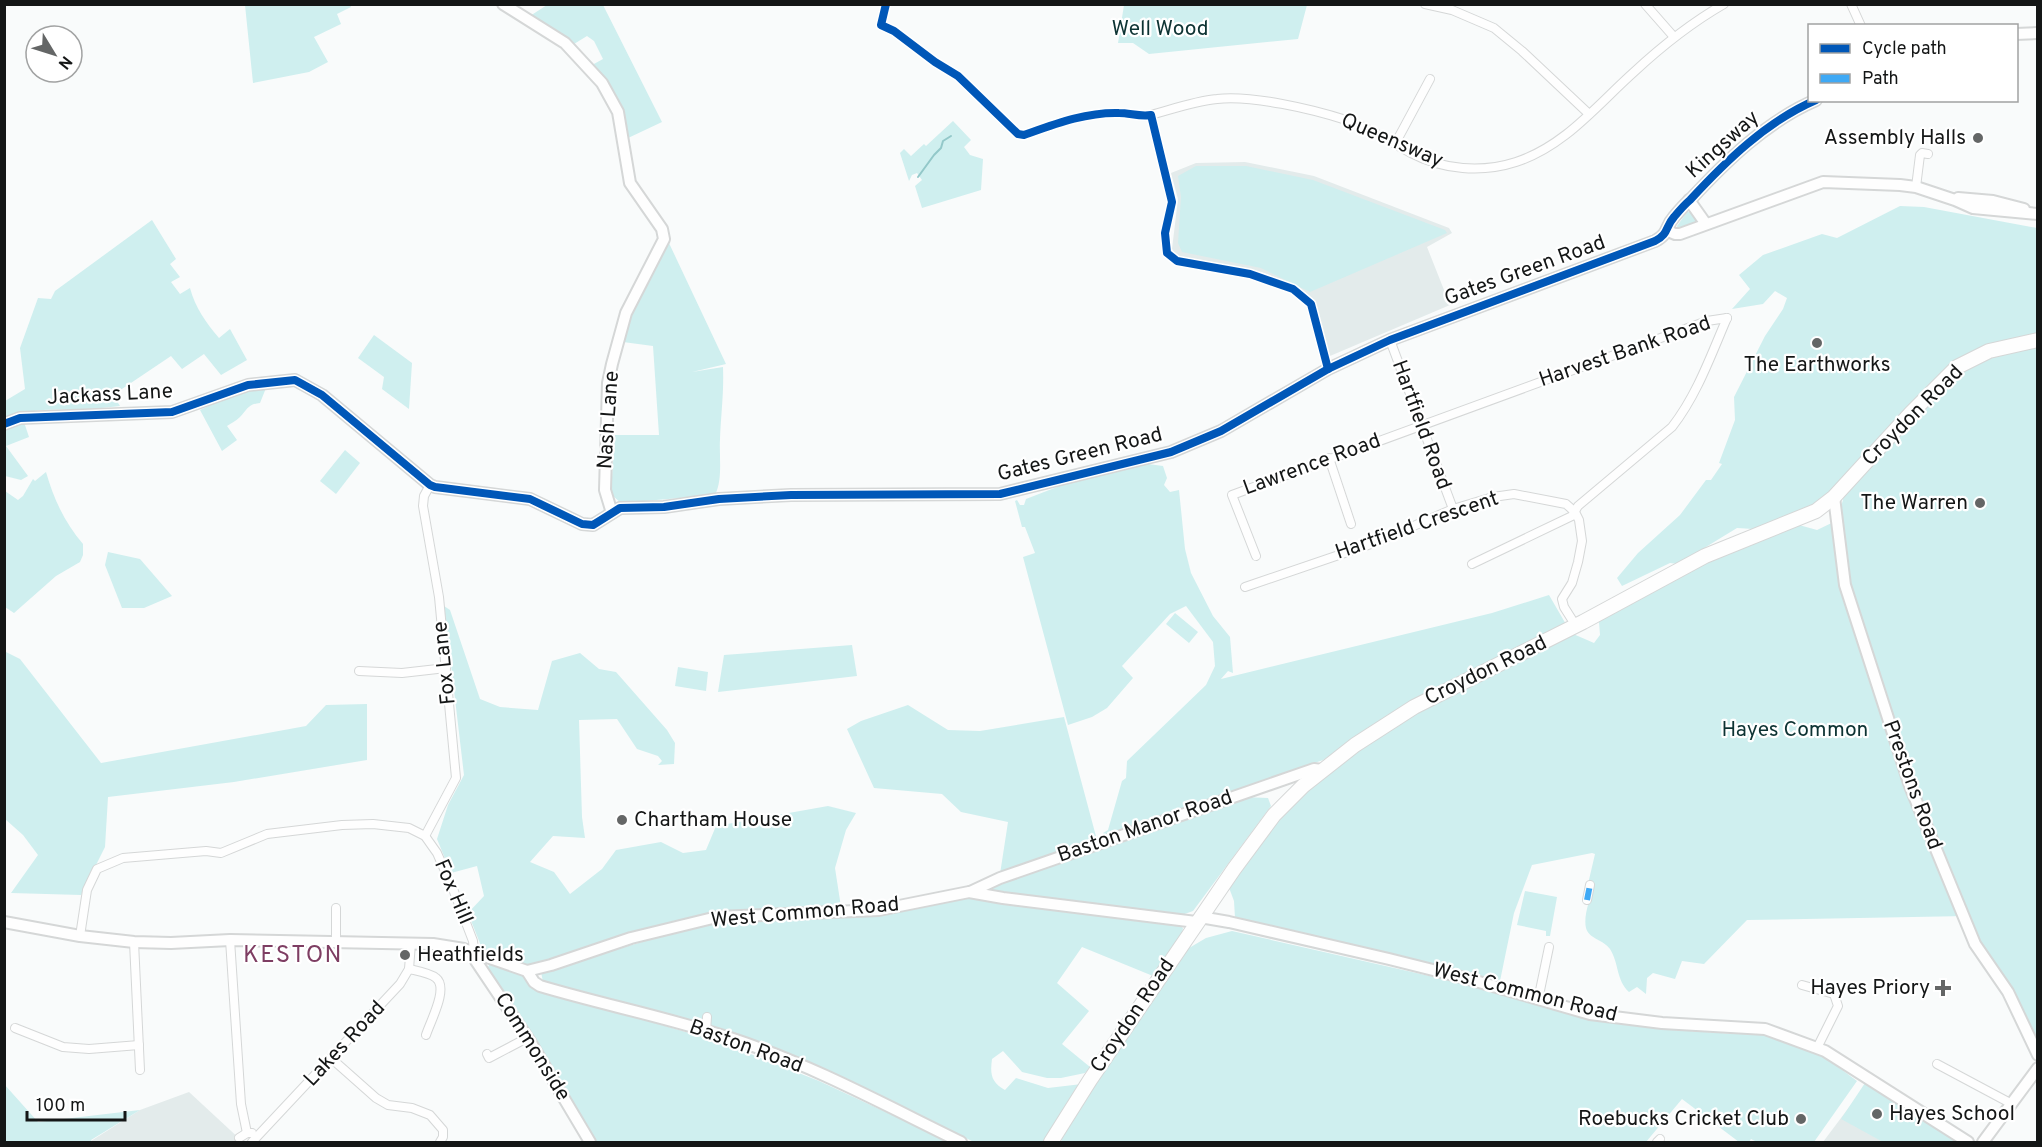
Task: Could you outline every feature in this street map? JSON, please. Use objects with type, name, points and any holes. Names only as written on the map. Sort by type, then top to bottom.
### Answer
[{"type":"highway","name":"Croydon Road","points":[[1051,1143],[1090,1080],[1198,920],[1274,815],[1294,793],[1322,770],[1405,712],[1576,626],[1705,556],[1816,511],[1834,497],[1923,400],[1957,368],[1989,351],[2037,340]]},
{"type":"street","points":[[1425,4],[1452,10],[1494,28],[1589,114]]},
{"type":"street","points":[[1645,4],[1674,37]]},
{"type":"street","name":"Queensway","points":[[1151,115],[1217,99],[1239,98],[1300,107],[1338,117],[1430,161],[1464,168],[1497,167],[1539,153],[1558,141],[1674,37],[1724,4]]},
{"type":"street","points":[[1851,4],[1860,24]]},
{"type":"street","name":"Nash Lane","points":[[507,6],[565,43],[602,83],[618,112],[630,183],[662,229],[664,239],[626,313],[608,383],[605,490],[612,513]]},
{"type":"street","points":[[2018,34],[2037,33]]},
{"type":"street","points":[[1395,144],[1430,79]]},
{"type":"street","name":"Kingsway","points":[[1668,231],[1673,218],[1689,200],[1746,146],[1794,110],[1812,102]]},
{"type":"street","points":[[1916,187],[1920,155],[1928,154]]},
{"type":"street","name":"Gates Green Road","points":[[429,485],[530,499],[588,525],[600,523],[620,508],[664,507],[719,499],[791,495],[1000,494],[1172,452],[1221,431],[1328,369],[1390,340],[1639,248],[1660,238],[1668,231],[1677,234],[1823,182],[1916,187],[1973,208],[2019,214],[2034,213]]},
{"type":"street","name":"Kingsway","points":[[1689,200],[1706,224]]},
{"type":"street","name":"Harvest Bank Road","points":[[1421,424],[1707,321],[1727,318],[1683,414],[1672,427],[1578,506],[1575,512]]},
{"type":"street","name":"Hartfield Road","points":[[1390,340],[1453,509]]},
{"type":"street","name":"Jackass Lane","points":[[4,424],[20,418],[172,412],[248,385],[295,380],[322,395],[429,485]]},
{"type":"street","name":"Lawrence Road","points":[[1256,556],[1232,495],[1421,424]]},
{"type":"street","points":[[1329,458],[1351,524]]},
{"type":"street","name":"Fox Lane","points":[[425,836],[456,778],[439,597],[423,506],[429,485]]},
{"type":"street","name":"Hartfield Crescent","points":[[1245,587],[1374,543],[1453,509],[1492,497],[1514,494],[1566,504],[1575,512]]},
{"type":"street","name":"Prestons Road","points":[[1834,497],[1845,585],[1910,786],[1976,944],[2008,992],[2037,1055]]},
{"type":"street","points":[[1472,564],[1572,516],[1575,512],[1579,520],[1582,541],[1572,583],[1562,599],[1564,607],[1576,626]]},
{"type":"street","points":[[359,670],[402,673],[446,668]]},
{"type":"street","name":"Baston Manor Road","points":[[969,892],[1000,878],[1204,807],[1314,769],[1322,770]]},
{"type":"street","points":[[80,936],[87,890],[97,869],[123,858],[206,851],[220,853],[267,834],[342,825],[373,824],[409,828],[425,836]]},
{"type":"street","name":"Fox Hill","points":[[425,836],[437,853],[453,889],[473,941],[474,952]]},
{"type":"street","points":[[1587,900],[1590,885]]},
{"type":"street","name":"West Common Road","points":[[526,971],[631,938],[717,917],[879,910],[969,892],[1004,898],[1229,922],[1465,978],[1590,1014],[1662,1023],[1765,1029],[1825,1051],[1968,1143]]},
{"type":"street","points":[[336,908],[336,941]]},
{"type":"street","points":[[4,922],[80,936],[134,942],[336,941],[441,945],[474,952],[526,971]]},
{"type":"street","points":[[230,940],[241,1104],[248,1133]]},
{"type":"street","points":[[134,942],[140,1070]]},
{"type":"street","points":[[411,943],[409,969],[435,976],[441,983],[442,992],[426,1035]]},
{"type":"street","points":[[1538,1000],[1549,947]]},
{"type":"street","name":"Commonside","points":[[474,952],[476,961],[571,1108],[590,1143]]},
{"type":"street","points":[[489,979],[485,966],[494,960]]},
{"type":"street","name":"Lakes Road","points":[[252,1143],[332,1059],[396,988],[409,969]]},
{"type":"street","name":"Baston Road","points":[[526,971],[540,986],[734,1039],[795,1063],[961,1143]]},
{"type":"street","points":[[1802,985],[1834,994],[1838,1006],[1817,1048]]},
{"type":"street","points":[[706,1031],[707,1017]]},
{"type":"street","points":[[15,1028],[63,1047],[89,1049],[139,1045]]},
{"type":"street","points":[[487,1054],[489,1058],[527,1038]]},
{"type":"street","points":[[332,1059],[376,1098],[388,1105],[412,1108],[430,1115],[443,1130],[444,1137],[440,1143]]},
{"type":"street","points":[[1938,1064],[2012,1104]]},
{"type":"street","points":[[1983,1143],[2037,1068]]},
{"type":"street","points":[[239,1138],[248,1133],[259,1135]]},
{"type":"shaded area","points":[[1245,162],[1314,176],[1449,228],[1452,233],[1427,247],[1450,305],[1330,356],[1306,293],[1264,273],[1178,257],[1172,249],[1178,199],[1171,173],[1196,163]]},
{"type":"shaded area","name":"Hayes School","points":[[1865,1086],[1955,1142],[1823,1142]]},
{"type":"shaded area","points":[[189,1092],[243,1142],[91,1141],[140,1110]]},
{"type":"green space","name":"Well Wood","points":[[1124,4],[1307,5],[1298,39],[1149,54],[1133,43],[1118,43]]},
{"type":"green space","points":[[245,5],[350,5],[351,7],[337,14],[341,24],[314,37],[328,62],[309,72],[253,83]]},
{"type":"green space","points":[[547,5],[603,5],[662,122],[626,139],[615,99],[592,65],[603,59],[594,41],[587,36],[574,44],[559,32],[530,16]]},
{"type":"green space","points":[[953,121],[971,140],[964,147],[970,155],[983,159],[981,190],[922,208],[915,186],[922,180],[917,173],[912,175],[909,181],[900,153],[904,149],[911,156],[924,144],[926,146]]},
{"type":"green space","points":[[1196,166],[1246,166],[1313,180],[1445,230],[1447,233],[1310,292],[1261,268],[1182,252],[1178,243],[1181,197],[1178,176]]},
{"type":"green space","points":[[1900,206],[1924,207],[2037,228],[2037,336],[1955,364],[1836,487],[1811,508],[1753,529],[1737,528],[1678,564],[1670,563],[1622,586],[1617,578],[1638,553],[1680,515],[1706,480],[1711,480],[1722,464],[1719,463],[1735,420],[1734,397],[1765,336],[1783,309],[1787,298],[1775,291],[1763,304],[1732,309],[1750,289],[1739,275],[1763,255],[1822,234],[1837,238]]},
{"type":"green space","points":[[1687,212],[1691,212],[1700,223],[1678,230],[1677,226]]},
{"type":"green space","points":[[152,220],[176,259],[170,264],[180,277],[171,282],[180,294],[190,288],[201,314],[219,338],[230,329],[247,360],[221,375],[204,354],[182,369],[171,356],[113,395],[120,406],[34,411],[5,420],[5,401],[25,389],[20,348],[38,298],[51,299],[55,291]]},
{"type":"green space","points":[[668,241],[726,364],[692,372],[723,367],[719,482],[715,495],[621,503],[611,491],[615,435],[659,435],[653,346],[623,342],[631,313]]},
{"type":"green space","points":[[374,335],[412,363],[409,409],[382,389],[384,377],[358,358]]},
{"type":"green space","name":"Hayes Common","points":[[2037,343],[2037,1043],[1979,943],[1967,916],[1747,920],[1704,964],[1682,961],[1675,979],[1653,973],[1647,978],[1646,994],[1637,987],[1629,992],[1622,982],[1610,949],[1590,935],[1586,928],[1586,912],[1593,885],[1588,884],[1595,854],[1592,853],[1532,865],[1514,913],[1500,981],[1235,918],[1234,901],[1228,885],[1281,814],[1301,793],[1402,720],[1571,633],[1594,643],[1600,635],[1599,622],[1604,615],[1695,566],[1799,525],[1817,530],[1842,518],[1840,511],[1845,492],[1960,369],[2001,350]]},
{"type":"green space","points":[[266,388],[260,403],[250,406],[227,426],[237,440],[222,451],[200,410],[244,389]]},
{"type":"green space","points":[[24,422],[29,437],[6,446],[28,476],[21,480],[5,476],[4,427]]},
{"type":"green space","points":[[345,450],[360,463],[336,494],[320,481]]},
{"type":"green space","points":[[1141,463],[1163,466],[1167,478],[1164,485],[1170,492],[1179,490],[1185,549],[1191,573],[1213,616],[1230,637],[1233,673],[1228,671],[1221,679],[1492,613],[1549,595],[1567,626],[1401,707],[1323,760],[1105,838],[1103,833],[1108,830],[1122,781],[1126,778],[1127,761],[1206,685],[1215,666],[1213,642],[1186,606],[1170,614],[1122,666],[1133,678],[1107,708],[1092,717],[1068,725],[1023,557],[1035,553],[1025,527],[1022,527],[1015,501],[1024,505],[1026,499],[1057,487],[1057,484]]},
{"type":"green space","points":[[46,472],[61,511],[83,544],[83,555],[80,562],[56,576],[14,613],[5,607],[5,491],[18,500],[33,479],[35,481]]},
{"type":"green space","points":[[108,552],[140,559],[172,596],[144,608],[122,608],[105,565]]},
{"type":"green space","points":[[444,606],[450,610],[480,699],[500,707],[538,710],[552,661],[580,653],[599,669],[616,672],[667,730],[675,743],[674,764],[658,765],[662,761],[658,756],[637,749],[617,719],[579,720],[582,817],[585,838],[553,836],[530,862],[554,872],[570,894],[602,869],[616,850],[661,842],[683,853],[706,850],[716,826],[828,806],[856,813],[846,830],[835,868],[841,907],[716,913],[560,959],[527,966],[483,951],[468,913],[484,896],[477,866],[451,873],[437,839],[448,805],[464,775]]},
{"type":"green space","points":[[1175,613],[1198,632],[1189,643],[1166,624]]},
{"type":"green space","points":[[852,645],[857,676],[718,692],[724,655]]},
{"type":"green space","points":[[4,651],[20,659],[101,763],[306,726],[326,705],[367,704],[367,760],[234,782],[108,797],[105,847],[81,895],[11,893],[38,855],[23,835],[5,819]]},
{"type":"green space","points":[[678,667],[708,672],[706,691],[675,686]]},
{"type":"green space","points":[[908,705],[948,730],[980,731],[1064,717],[1097,840],[1000,874],[1008,822],[961,812],[942,794],[874,788],[847,729],[861,721]]},
{"type":"green space","points":[[1244,797],[1268,798],[1271,806],[1193,911],[1179,916],[974,890]]},
{"type":"green space","points":[[1525,891],[1557,897],[1550,936],[1546,936],[1546,931],[1517,925]]},
{"type":"green space","points":[[952,898],[974,898],[1176,923],[1183,928],[1182,934],[1153,976],[1082,947],[1057,983],[1089,1011],[1062,1044],[1090,1067],[1085,1073],[1061,1078],[1047,1078],[1022,1072],[1003,1051],[992,1059],[993,1077],[997,1084],[1005,1090],[1016,1078],[1048,1088],[1082,1084],[1045,1142],[974,1142],[866,1090],[773,1049],[543,982],[541,972],[679,931],[718,922]]},
{"type":"green space","points":[[1232,931],[1447,980],[1591,1019],[1674,1030],[1736,1034],[1764,1033],[1822,1055],[1857,1081],[1814,1142],[1757,1142],[1751,1139],[1749,1142],[1739,1142],[1682,1099],[1646,1142],[1061,1142],[1064,1132],[1184,951],[1206,938]]},
{"type":"green space","points":[[494,963],[522,974],[535,988],[720,1042],[819,1081],[950,1142],[596,1142],[487,969]]},
{"type":"green space","name":"Hayes School","points":[[1865,1083],[1958,1142],[1883,1142],[1841,1119]]},
{"type":"green space","points":[[4,1084],[38,1122],[140,1110],[91,1140],[92,1142],[5,1142]]},
{"type":"waterway","points":[[918,177],[941,148],[943,141],[951,136]]},
{"type":"marked path","points":[[1587,900],[1590,885]]},
{"type":"cycle path","points":[[886,4],[881,25],[894,31],[958,76],[1018,134],[1024,135],[1095,114],[1151,115],[1172,202],[1165,233],[1167,253],[1177,261],[1250,274],[1293,289],[1311,304],[1328,369]]},
{"type":"cycle path","points":[[4,424],[20,418],[172,412],[248,385],[295,380],[322,395],[430,485],[530,499],[582,524],[593,525],[620,508],[664,507],[719,499],[791,495],[1000,494],[1171,452],[1221,431],[1328,369],[1390,340],[1655,241],[1663,236],[1671,221],[1684,206],[1748,143],[1781,119],[1812,102]]},
{"type":"place","name":"Assembly Halls","points":[[1978,138]]},
{"type":"place","name":"The Earthworks","points":[[1817,343]]},
{"type":"place","name":"The Warren","points":[[1980,503]]},
{"type":"place","name":"Chartham House","points":[[622,820]]},
{"type":"place","name":"Heathfields","points":[[405,955]]},
{"type":"place","name":"Hayes Priory","points":[[1943,988]]},
{"type":"place","name":"Hayes School","points":[[1877,1114]]},
{"type":"place","name":"Roebucks Cricket Club","points":[[1801,1119]]},
{"type":"district","name":"KESTON","points":[[293,956]]}]
